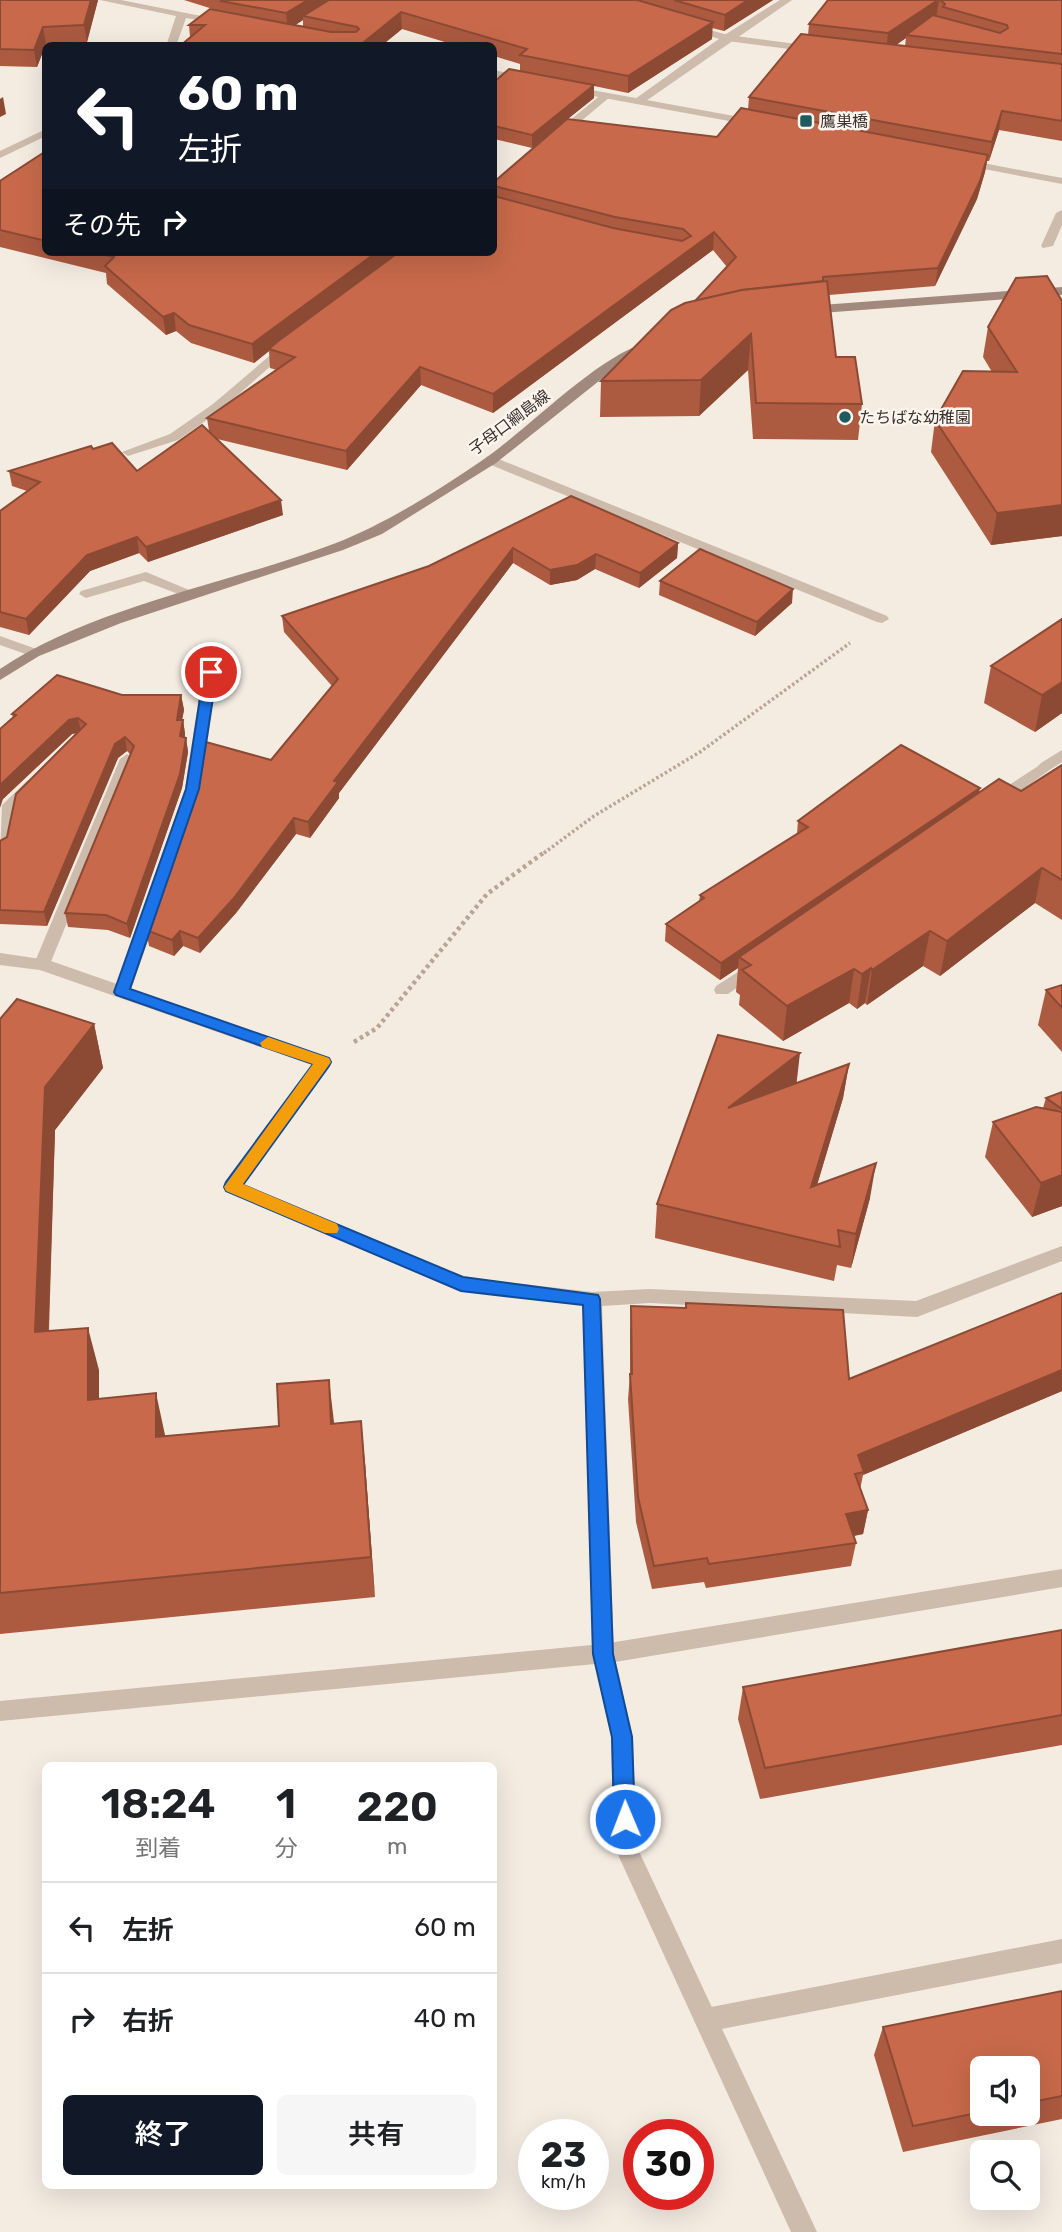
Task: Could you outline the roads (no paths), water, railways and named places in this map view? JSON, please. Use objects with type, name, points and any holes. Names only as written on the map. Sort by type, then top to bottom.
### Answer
[{"type":"main road","points":[[797,311],[1062,291]]},
{"type":"main road","name":"子母口綱島線","points":[[0,676],[34,653],[116,620],[338,547],[377,531],[491,460],[615,362],[653,343]]},
{"type":"street","points":[[639,101],[727,38],[787,0]]},
{"type":"street","points":[[111,1],[236,24]]},
{"type":"street","points":[[172,42],[181,14]]},
{"type":"street","points":[[674,23],[727,38],[821,50]]},
{"type":"street","points":[[497,75],[531,81]]},
{"type":"street","points":[[556,86],[762,124]]},
{"type":"street","points":[[544,146],[606,96]]},
{"type":"street","points":[[0,155],[42,134]]},
{"type":"street","points":[[953,160],[1062,181]]},
{"type":"street","points":[[1047,246],[1062,213]]},
{"type":"street","points":[[128,452],[174,437],[216,407],[273,355],[303,333]]},
{"type":"street","points":[[491,460],[882,620]]},
{"type":"street","points":[[86,594],[146,576],[194,595]]},
{"type":"street","points":[[0,640],[34,653]]},
{"type":"street","points":[[121,992],[192,789],[211,672]]},
{"type":"street","points":[[979,813],[1062,755]]},
{"type":"street","points":[[42,964],[127,759]]},
{"type":"street","points":[[0,851],[10,805],[40,777]]},
{"type":"street","points":[[0,959],[42,964],[323,1062],[232,1187],[461,1284],[592,1299],[650,1296],[917,1309],[1062,1253]]},
{"type":"street","points":[[722,990],[766,959]]},
{"type":"street","points":[[592,1299],[603,1654],[622,1737],[625,1846],[804,2232]]},
{"type":"street","points":[[0,1711],[603,1654],[1062,1578]]},
{"type":"street","points":[[706,2020],[1062,1951]]},
{"type":"place","name":"鷹巣橋","points":[[806,121]]},
{"type":"place","name":"たちばな幼稚園","points":[[845,417]]}]
